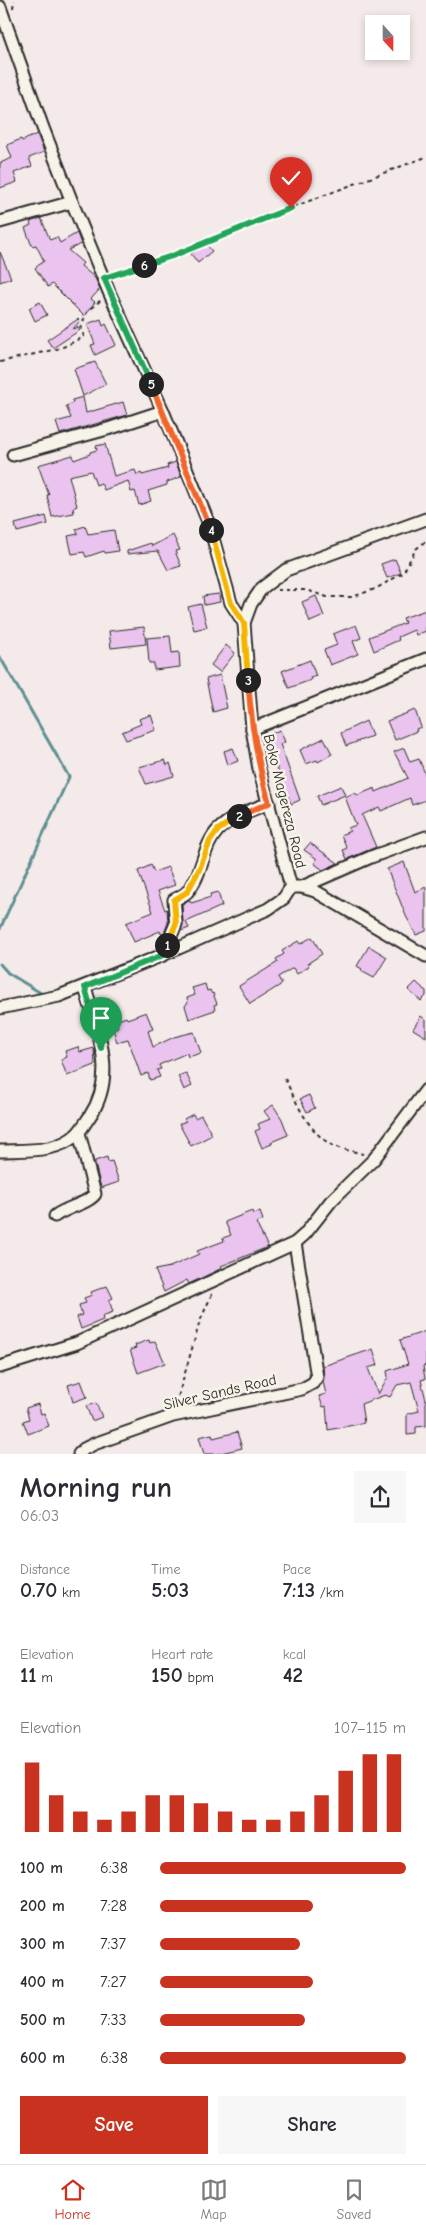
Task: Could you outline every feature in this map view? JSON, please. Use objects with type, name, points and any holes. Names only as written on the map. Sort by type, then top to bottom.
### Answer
[{"type":"street","points":[[0,7],[43,128],[72,202],[109,292],[163,411],[209,524],[231,603],[244,623]]},
{"type":"street","points":[[0,222],[72,202]]},
{"type":"street","points":[[13,454],[111,428],[163,411]]},
{"type":"street","name":"Boko Magereza Road","points":[[0,1008],[59,996],[85,987],[268,909],[296,887],[259,769],[252,729],[244,623],[251,604],[262,588],[286,570],[426,519]]},
{"type":"street","points":[[252,729],[426,659]]},
{"type":"street","points":[[163,955],[176,924],[174,900],[187,892],[199,870],[210,841],[218,830],[231,820],[269,803]]},
{"type":"street","points":[[296,887],[426,837]]},
{"type":"street","points":[[296,887],[315,891],[426,956]]},
{"type":"street","points":[[0,1151],[33,1150],[57,1146],[70,1140],[79,1133],[96,1106],[105,1080],[101,1048],[85,987]]},
{"type":"street","points":[[0,1367],[77,1343],[295,1243],[305,1234],[331,1202],[374,1159],[426,1090]]},
{"type":"street","points":[[55,1216],[63,1210],[90,1199],[95,1194],[79,1133]]},
{"type":"street","name":"Silver Sands Road","points":[[80,1454],[84,1449],[94,1444],[173,1416],[271,1397],[302,1389],[313,1384],[317,1377],[295,1243]]},
{"type":"path","points":[[104,278],[172,256],[224,233],[426,157]]},
{"type":"path","points":[[0,362],[61,348],[84,336],[81,327],[87,312],[109,292]]},
{"type":"path","points":[[262,588],[281,591],[306,590],[327,597],[352,597],[375,589],[403,573],[416,549],[426,541]]},
{"type":"path","points":[[285,1079],[310,1126],[322,1137],[334,1146],[374,1159]]},
{"type":"path","points":[[173,1416],[200,1321],[219,1278]]},
{"type":"building","points":[[37,134],[44,152],[29,158],[32,166],[14,173],[17,182],[0,188],[0,163],[12,158],[7,145]]},
{"type":"building","points":[[41,218],[50,240],[57,237],[60,243],[77,233],[81,244],[68,250],[83,263],[81,266],[95,278],[100,289],[91,299],[95,302],[84,316],[52,284],[48,287],[35,268],[44,261],[36,245],[32,246],[25,228],[31,225],[30,222]]},
{"type":"building","points":[[205,243],[212,251],[198,263],[191,254]]},
{"type":"building","points":[[0,252],[11,278],[0,282]]},
{"type":"building","points":[[40,302],[47,315],[35,321],[29,308]]},
{"type":"building","points":[[78,319],[80,321],[73,329],[79,327],[80,330],[53,348],[47,340]]},
{"type":"building","points":[[101,319],[103,326],[106,324],[116,345],[95,355],[91,345],[95,344],[87,324]]},
{"type":"building","points":[[95,362],[106,384],[83,396],[74,369]]},
{"type":"building","points":[[83,397],[86,413],[123,402],[127,415],[60,434],[56,422],[71,418],[66,406],[73,403],[72,400]]},
{"type":"building","points":[[105,444],[114,476],[135,470],[137,475],[141,473],[142,475],[168,468],[167,465],[176,462],[181,477],[167,482],[167,485],[148,491],[151,501],[139,505],[135,491],[131,492],[128,481],[104,490],[101,483],[96,485],[91,471],[69,476],[77,506],[73,508],[74,513],[52,517],[47,495],[49,495],[38,465],[73,455],[74,460],[97,450],[96,446]]},
{"type":"building","points":[[46,516],[48,524],[17,532],[15,524]]},
{"type":"building","points":[[85,526],[88,534],[114,530],[118,551],[105,553],[104,551],[86,557],[84,552],[72,554],[68,536],[78,534],[76,529]]},
{"type":"building","points":[[173,535],[180,550],[175,551],[181,566],[168,570],[158,551],[127,554],[127,551],[151,543],[152,546]]},
{"type":"building","points":[[395,559],[401,573],[387,578],[381,564]]},
{"type":"building","points":[[219,594],[220,602],[204,605],[203,596]]},
{"type":"building","points":[[316,596],[324,616],[310,622],[302,602]]},
{"type":"building","points":[[201,604],[207,627],[194,630],[188,607]]},
{"type":"building","points":[[426,610],[426,631],[416,635],[414,630],[398,637],[399,640],[374,651],[369,637],[405,623],[403,618]]},
{"type":"building","points":[[356,625],[361,638],[353,641],[358,654],[330,665],[324,650],[337,645],[333,634]]},
{"type":"building","points":[[144,627],[146,644],[111,648],[109,631]]},
{"type":"building","points":[[170,636],[172,653],[179,652],[180,667],[154,670],[154,663],[149,663],[147,638]]},
{"type":"building","points":[[226,645],[235,653],[220,672],[211,665]]},
{"type":"building","points":[[310,660],[316,676],[310,678],[311,680],[289,688],[282,671]]},
{"type":"building","points":[[220,675],[227,708],[213,712],[206,679]]},
{"type":"building","points":[[415,710],[421,727],[416,729],[417,731],[395,740],[387,721]]},
{"type":"building","points":[[151,715],[156,730],[126,740],[122,732],[141,724],[139,719]]},
{"type":"building","points":[[366,721],[372,736],[346,746],[341,733]]},
{"type":"building","points":[[280,730],[285,742],[280,744],[300,800],[291,804],[267,742],[270,734]]},
{"type":"building","points":[[324,738],[332,754],[318,762],[317,760],[306,764],[300,750]]},
{"type":"building","points":[[233,748],[238,761],[228,765],[224,751]]},
{"type":"building","points":[[404,748],[410,762],[419,759],[426,776],[426,800],[412,805],[410,798],[381,811],[379,807],[362,815],[376,847],[347,859],[343,850],[347,848],[341,835],[350,831],[348,828],[356,825],[345,797],[354,793],[358,795],[375,788],[376,792],[408,778],[394,752]]},
{"type":"building","points":[[165,760],[167,765],[170,763],[174,776],[146,784],[139,767]]},
{"type":"building","points":[[341,786],[345,795],[321,805],[317,796]]},
{"type":"building","points":[[310,843],[338,863],[323,870],[315,864],[316,858],[304,850]]},
{"type":"building","points":[[404,862],[415,892],[426,887],[426,931],[416,935],[406,916],[387,869]]},
{"type":"building","points":[[151,865],[154,872],[168,867],[175,885],[158,891],[165,910],[167,909],[168,923],[164,933],[161,934],[160,931],[134,942],[126,923],[153,912],[138,871]]},
{"type":"building","points":[[218,892],[222,906],[186,922],[189,928],[181,931],[183,923],[182,904],[190,900],[191,903],[211,897],[210,894]]},
{"type":"building","points":[[312,937],[322,954],[307,964],[309,966],[297,974],[293,968],[278,977],[282,984],[250,1004],[239,986],[278,962],[276,959],[284,954],[282,951],[298,941],[300,944]]},
{"type":"building","points":[[369,946],[387,957],[374,978],[361,971],[362,969],[357,966]]},
{"type":"building","points":[[416,982],[426,991],[426,996],[421,1001],[408,990]]},
{"type":"building","points":[[205,984],[207,991],[210,990],[213,993],[217,1004],[214,1005],[215,1010],[189,1019],[185,1006],[188,1002],[187,998],[195,995],[192,988]]},
{"type":"building","points":[[146,1012],[153,1029],[148,1031],[153,1047],[174,1037],[194,1032],[201,1053],[188,1057],[187,1053],[159,1065],[161,1069],[157,1070],[160,1077],[150,1080],[148,1073],[141,1076],[128,1039],[117,1042],[113,1029],[118,1027],[116,1021]]},
{"type":"building","points":[[421,1016],[426,1020],[426,1037],[413,1029]]},
{"type":"building","points":[[78,1047],[80,1052],[94,1048],[95,1065],[67,1076],[61,1060],[67,1057],[65,1051]]},
{"type":"building","points":[[186,1073],[192,1086],[184,1090],[178,1076]]},
{"type":"building","points":[[309,1095],[315,1108],[307,1112],[300,1099]]},
{"type":"building","points":[[273,1105],[282,1119],[288,1135],[262,1148],[255,1131],[260,1129],[258,1124],[270,1119],[264,1111]]},
{"type":"building","points":[[193,1114],[195,1118],[201,1115],[212,1135],[191,1146],[179,1124],[186,1121],[184,1119]]},
{"type":"building","points":[[107,1157],[108,1162],[112,1161],[119,1182],[101,1188],[95,1161]]},
{"type":"building","points":[[252,1211],[253,1214],[260,1212],[263,1220],[256,1223],[268,1247],[221,1266],[222,1268],[189,1284],[187,1280],[164,1292],[155,1270],[170,1267],[199,1254],[197,1251],[224,1241],[223,1238],[231,1235],[225,1222]]},
{"type":"building","points":[[107,1286],[113,1298],[109,1300],[113,1312],[102,1316],[103,1320],[81,1329],[77,1317],[82,1315],[79,1305],[86,1303],[84,1298],[92,1295],[91,1292]]},
{"type":"building","points":[[426,1331],[426,1365],[423,1366],[425,1379],[421,1380],[426,1400],[426,1426],[416,1427],[416,1434],[407,1435],[407,1414],[419,1411],[411,1382],[397,1385],[390,1397],[385,1395],[361,1404],[364,1423],[328,1430],[326,1406],[323,1407],[319,1396],[326,1394],[323,1382],[323,1366],[373,1349],[378,1365],[368,1368],[378,1394],[388,1377],[387,1371],[408,1364],[400,1340]]},
{"type":"building","points":[[149,1340],[150,1343],[155,1341],[165,1363],[138,1373],[130,1350],[136,1348],[135,1345]]},
{"type":"building","points":[[81,1381],[87,1397],[73,1402],[68,1385]]},
{"type":"building","points":[[96,1403],[102,1417],[92,1421],[86,1406]]},
{"type":"building","points":[[38,1404],[41,1414],[44,1413],[49,1426],[28,1434],[23,1421],[29,1419],[26,1408]]},
{"type":"building","points":[[237,1432],[242,1448],[217,1454],[204,1454],[199,1437],[212,1434],[213,1438]]},
{"type":"waterway","points":[[0,657],[69,777],[0,929]]},
{"type":"waterway","points":[[0,964],[8,973],[44,995]]},
{"type":"route","points":[[101,1048],[85,987],[163,955],[176,924],[174,900],[187,892],[199,870],[210,841],[218,830],[231,820],[245,812],[269,803],[259,769],[252,729],[244,644],[244,623],[231,603],[209,524],[163,411],[104,278],[172,256],[224,233],[291,208]]}]
